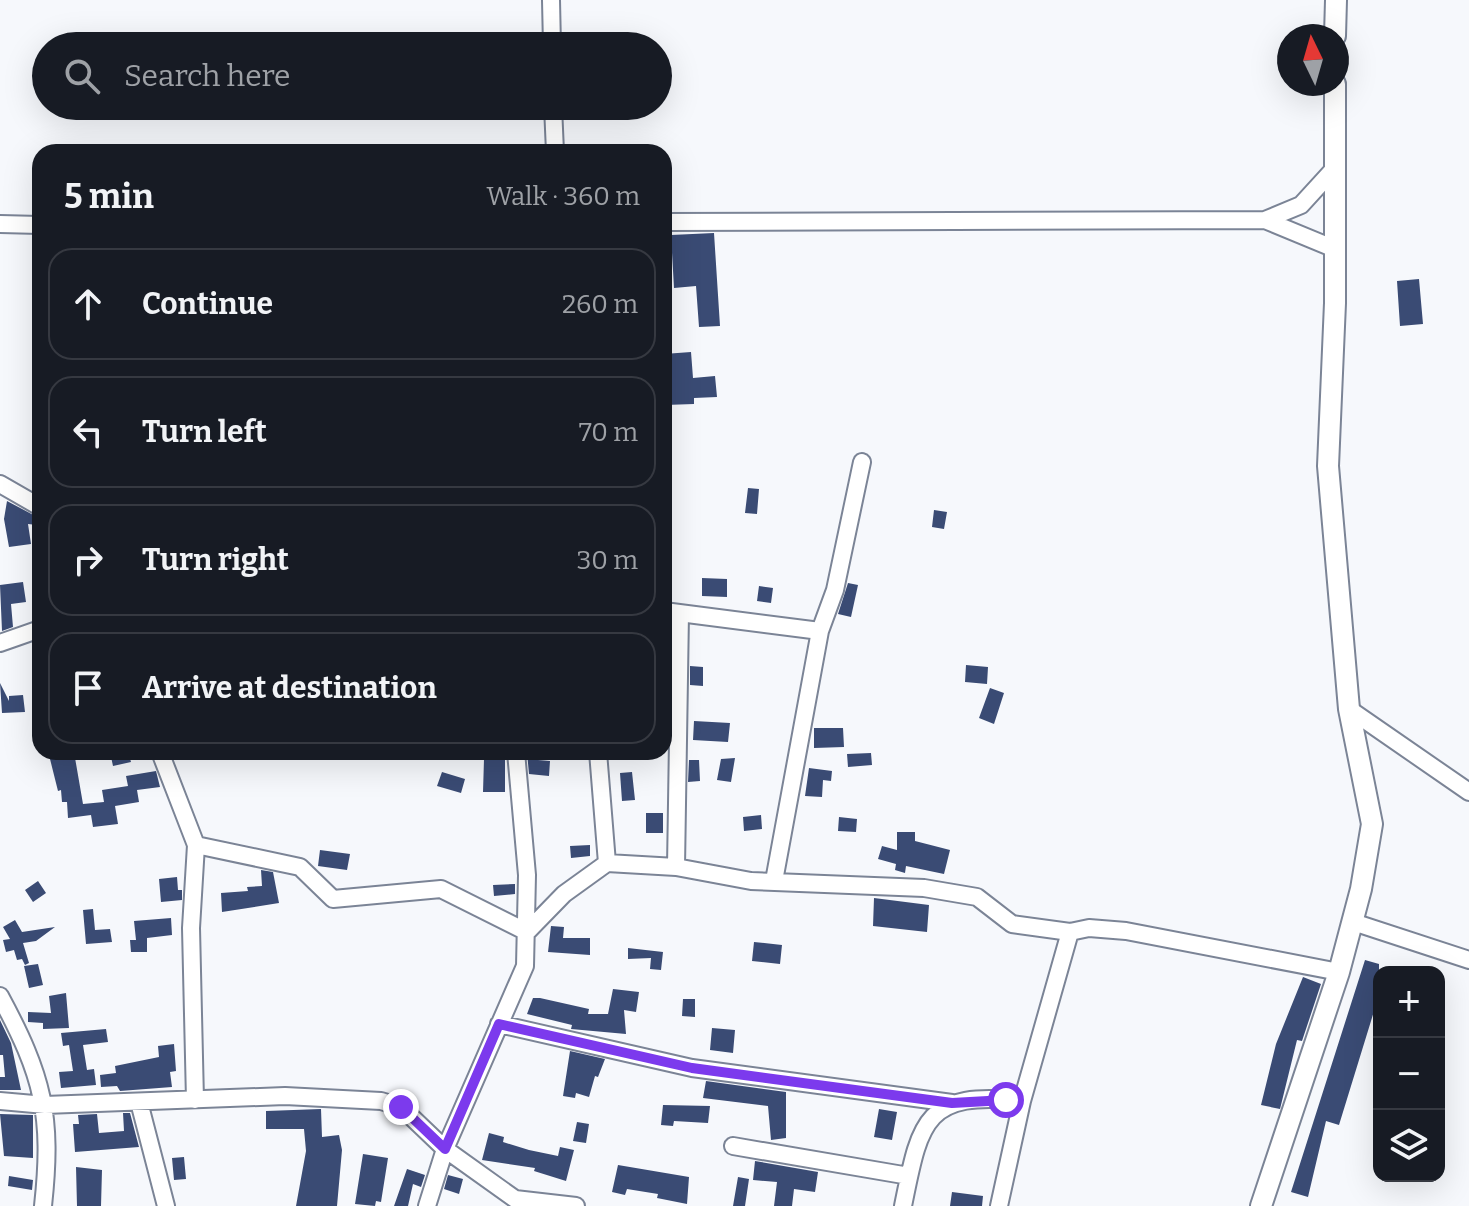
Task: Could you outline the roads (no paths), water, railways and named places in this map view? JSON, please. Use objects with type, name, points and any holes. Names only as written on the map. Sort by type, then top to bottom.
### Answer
[{"type":"street","points":[[551,0],[552,32]]},
{"type":"street","points":[[1335,24],[1336,0]]},
{"type":"street","points":[[1261,1206],[1339,972],[1353,922],[1372,824],[1349,709],[1328,466],[1335,249],[1335,96]]},
{"type":"street","points":[[554,120],[555,144]]},
{"type":"street","points":[[672,222],[1265,220],[1301,205],[1333,170]]},
{"type":"street","points":[[1265,220],[1335,249]]},
{"type":"street","points":[[0,224],[32,225]]},
{"type":"street","points":[[774,881],[820,631],[835,590],[862,462]]},
{"type":"street","points":[[0,484],[32,502]]},
{"type":"street","points":[[676,867],[672,612],[820,631]]},
{"type":"street","points":[[0,643],[32,632]]},
{"type":"street","points":[[1349,709],[1469,792]]},
{"type":"street","points":[[163,760],[196,845],[191,928],[195,1100]]},
{"type":"street","points":[[427,1206],[445,1149],[525,966],[527,875],[517,760]]},
{"type":"street","points":[[599,760],[607,863]]},
{"type":"street","points":[[196,845],[300,867],[333,899],[441,889],[527,932]]},
{"type":"street","points":[[527,932],[564,894],[607,863],[676,867],[751,881],[924,888],[977,897],[1012,924],[1070,932],[1089,928],[1126,931],[1339,972]]},
{"type":"street","points":[[1353,922],[1469,960]]},
{"type":"street","points":[[999,1206],[1022,1101],[1070,932]]},
{"type":"street","points":[[0,996],[31,1054],[45,1105],[47,1169],[43,1206]]},
{"type":"street","points":[[499,1024],[692,1068],[952,1103],[1022,1101]]},
{"type":"street","points":[[0,1101],[45,1105],[285,1096],[381,1101],[401,1107],[445,1149],[514,1202],[576,1206]]},
{"type":"street","points":[[139,1102],[166,1206]]},
{"type":"street","points":[[903,1206],[915,1146],[926,1121],[952,1103]]},
{"type":"street","points":[[733,1146],[909,1176]]}]
